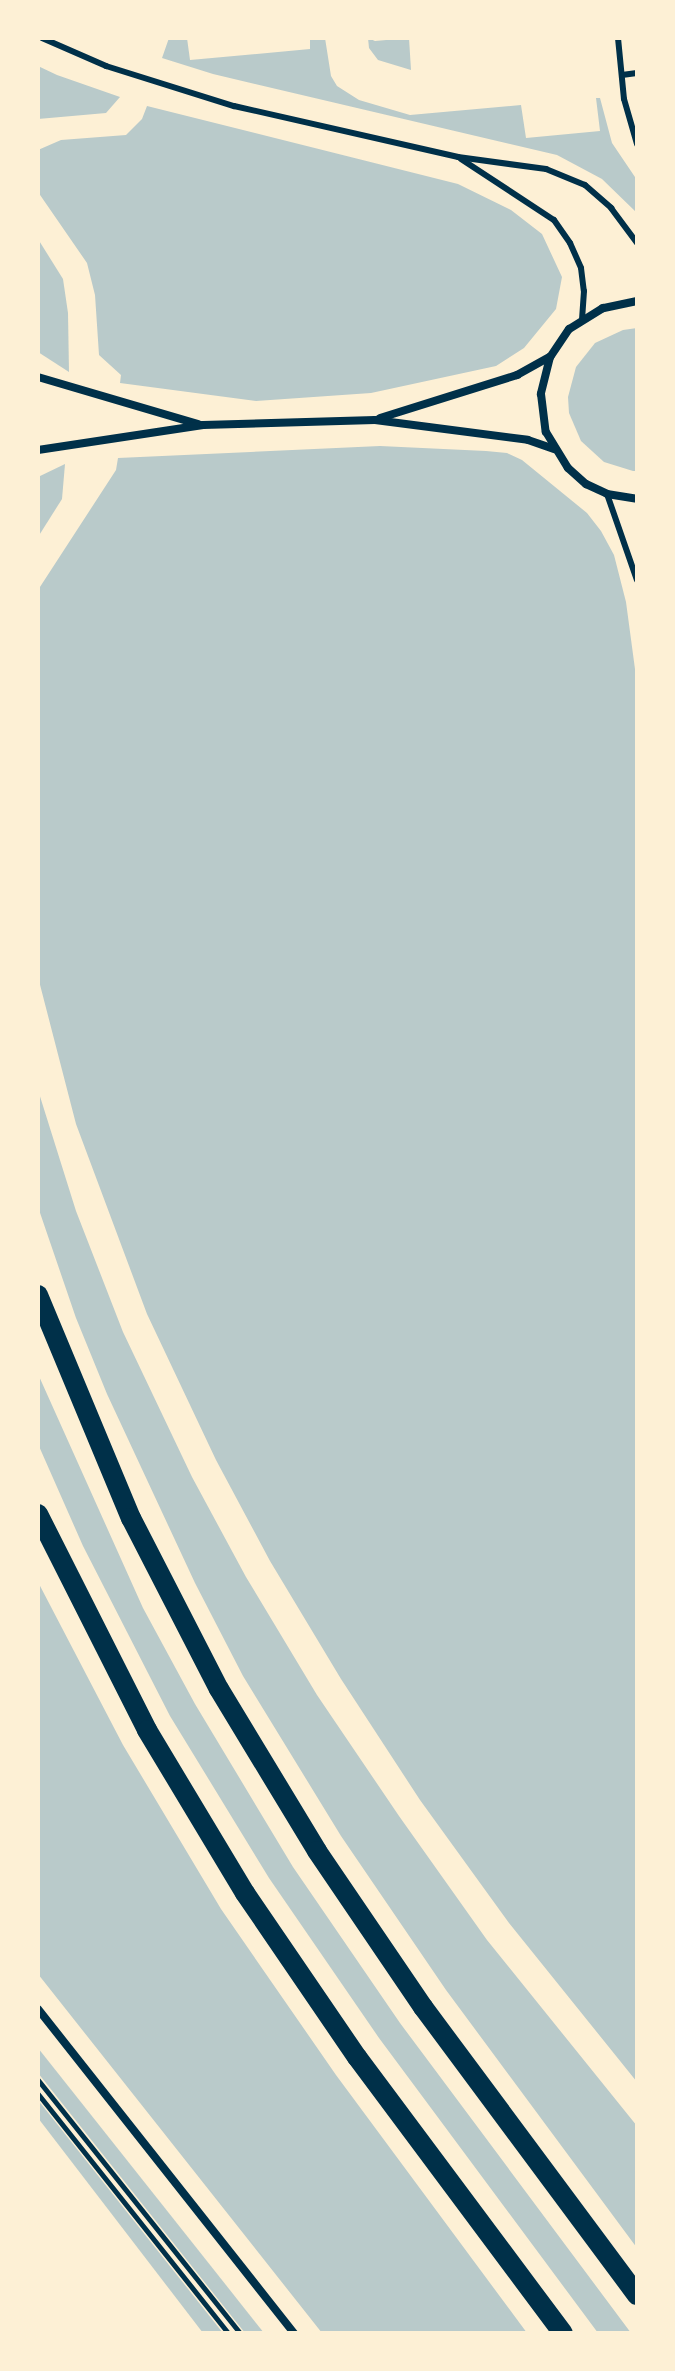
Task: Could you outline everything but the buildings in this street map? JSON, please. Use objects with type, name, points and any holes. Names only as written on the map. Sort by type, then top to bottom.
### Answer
[{"type":"main road","points":[[38,1295],[131,1518],[227,1703],[317,1851],[423,2007],[637,2295]]},
{"type":"main road","points":[[38,1514],[140,1717],[245,1893],[357,2057],[563,2333]]},
{"type":"street","points":[[637,301],[603,308],[569,329],[550,357],[543,376],[541,414],[554,449],[586,484],[607,494],[637,499]]},
{"type":"street","points":[[375,420],[517,375],[550,357]]},
{"type":"street","points":[[38,377],[203,425]]},
{"type":"street","points":[[38,450],[203,425],[375,420],[528,440],[554,449]]},
{"type":"street","points":[[38,2009],[294,2333]]},
{"type":"lane","points":[[42,38],[106,66],[234,106],[458,157],[546,169],[585,185],[611,208],[637,243]]},
{"type":"lane","points":[[618,38],[630,128],[637,144]]},
{"type":"lane","points":[[622,75],[637,73]]},
{"type":"lane","points":[[458,157],[554,220],[581,268],[584,291],[582,319]]},
{"type":"lane","points":[[607,494],[637,580]]},
{"type":"path","points":[[38,2080],[240,2333]]},
{"type":"path","points":[[38,2094],[228,2333]]},
{"type":"shaded area","points":[[169,38],[187,38],[190,60],[310,49],[310,38],[325,38],[331,76],[337,86],[359,100],[410,115],[521,105],[526,138],[600,131],[596,98],[600,98],[612,143],[637,180],[637,213],[602,179],[557,155],[213,74],[162,58]]},
{"type":"shaded area","points":[[368,38],[375,41],[409,38],[411,70],[378,60],[369,48]]},
{"type":"shaded area","points":[[38,66],[120,97],[106,113],[38,119]]},
{"type":"shaded area","points":[[147,106],[458,184],[511,210],[542,234],[562,277],[556,309],[524,348],[496,366],[371,393],[256,401],[120,383],[121,375],[99,355],[95,295],[87,263],[38,192],[38,150],[61,140],[126,135],[142,119]]},
{"type":"shaded area","points":[[38,239],[63,279],[68,313],[69,372],[38,352]]},
{"type":"shaded area","points":[[637,328],[637,471],[633,471],[604,462],[581,441],[569,413],[568,397],[576,367],[595,343],[623,330]]},
{"type":"shaded area","points":[[380,446],[507,453],[522,460],[587,513],[601,531],[614,555],[626,602],[637,684],[637,2082],[509,1923],[420,1800],[341,1679],[270,1561],[216,1460],[147,1314],[76,1124],[38,977],[38,590],[116,470],[118,458]]},
{"type":"shaded area","points":[[65,464],[62,499],[38,537],[38,477]]},
{"type":"shaded area","points":[[38,1090],[76,1211],[123,1332],[192,1477],[246,1577],[317,1695],[487,1940],[637,2126],[637,2248],[446,1990],[341,1836],[243,1676],[195,1583],[107,1394],[76,1318],[38,1207]]},
{"type":"shaded area","points":[[38,1374],[143,1608],[195,1704],[293,1867],[400,2023],[631,2333],[598,2333],[379,2038],[269,1878],[170,1716],[83,1546],[38,1444]]},
{"type":"shaded area","points":[[38,1582],[123,1745],[221,1909],[336,2075],[527,2333],[322,2333],[38,1974]]},
{"type":"shaded area","points":[[38,2048],[264,2333],[245,2333],[38,2073]]},
{"type":"shaded area","points":[[38,2100],[223,2333],[203,2333],[38,2118]]}]
